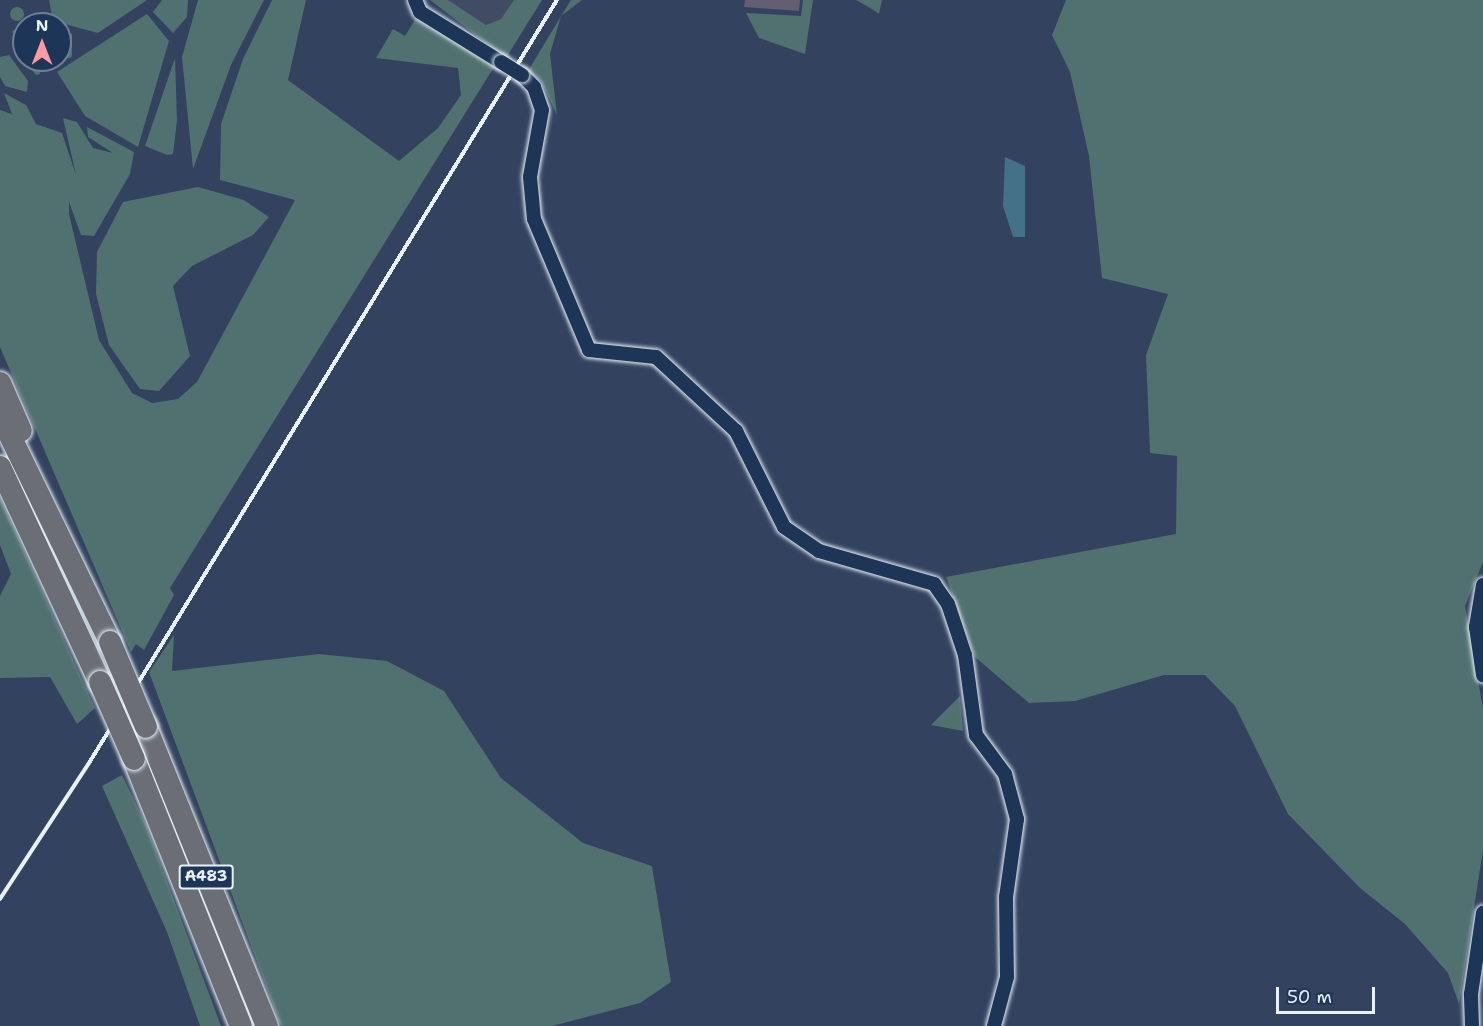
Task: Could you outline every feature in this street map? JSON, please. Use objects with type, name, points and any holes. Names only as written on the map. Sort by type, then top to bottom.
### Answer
[{"type":"highway","points":[[0,383],[71,559]]},
{"type":"highway","name":"A483","points":[[0,415],[110,642],[267,1026]]},
{"type":"highway","name":"A483","points":[[0,467],[134,759],[241,1026]]},
{"type":"street","points":[[415,0],[420,12],[522,75],[534,87],[542,110],[530,177],[534,219],[589,350],[656,357],[736,431],[784,527],[819,551],[934,584],[948,604],[965,655],[976,735],[1005,774],[1017,819],[1006,897],[1007,977],[994,1026]]},
{"type":"street","points":[[1483,585],[1476,627],[1483,675]]},
{"type":"street","points":[[1472,1026],[1471,994],[1483,913]]},
{"type":"shaded area","points":[[448,0],[514,0],[501,19],[486,25]]},
{"type":"shaded area","points":[[1005,157],[1025,166],[1025,237],[1013,237],[1003,206]]},
{"type":"green space","points":[[49,0],[147,0],[98,33],[72,26],[72,12],[51,12]]},
{"type":"green space","points":[[162,0],[188,0],[187,17],[173,33],[153,12]]},
{"type":"green space","points":[[198,0],[264,0],[231,65],[193,169],[182,57]]},
{"type":"green space","points":[[272,0],[306,0],[288,80],[399,161],[438,128],[461,95],[458,68],[376,58],[393,29],[405,36],[416,18],[494,67],[170,588],[174,595],[144,650],[136,644],[131,652],[0,347],[0,110],[12,114],[4,93],[26,105],[36,124],[62,133],[76,175],[63,118],[77,122],[93,148],[113,153],[88,137],[87,127],[134,152],[130,174],[94,236],[81,235],[69,202],[69,214],[99,340],[132,393],[152,403],[178,399],[197,382],[295,200],[220,180],[221,124],[243,59]]},
{"type":"green space","points":[[430,0],[448,0],[486,25],[501,19],[514,0],[542,0],[506,58]]},
{"type":"green space","points":[[571,0],[582,0],[561,16]]},
{"type":"green space","points":[[803,0],[813,0],[805,54],[759,38],[746,13],[801,16]]},
{"type":"green space","points":[[856,0],[882,0],[879,14],[872,9]]},
{"type":"green space","points":[[1066,0],[1483,0],[1483,562],[1465,606],[1483,709],[1483,850],[1459,1004],[1448,973],[1405,924],[1360,888],[1288,814],[1235,706],[1205,675],[1164,675],[1075,701],[1029,703],[975,657],[946,577],[1176,534],[1177,456],[1150,453],[1146,355],[1168,294],[1102,278],[1089,156],[1070,72],[1052,35]]},
{"type":"green space","points":[[17,7],[23,11],[12,12],[12,19],[10,14],[12,9]]},
{"type":"green space","points":[[147,14],[169,41],[138,147],[85,116],[57,72],[72,72],[72,62]]},
{"type":"green space","points":[[561,16],[550,54],[557,115],[541,81],[528,71]]},
{"type":"green space","points":[[9,55],[12,59],[12,72],[21,72],[28,81],[27,92],[5,86],[0,77],[0,57]]},
{"type":"green space","points":[[175,58],[177,121],[173,154],[167,155],[145,146]]},
{"type":"green space","points":[[198,187],[244,200],[269,217],[253,235],[192,266],[173,286],[190,356],[159,391],[140,389],[109,345],[96,294],[97,252],[123,202]]},
{"type":"green space","points":[[0,498],[95,708],[77,724],[50,677],[0,678],[0,596],[11,574],[0,545]]},
{"type":"green space","points":[[174,635],[172,671],[319,654],[387,661],[444,691],[501,778],[583,843],[652,866],[671,982],[640,1003],[552,1026],[281,1026],[149,672]]},
{"type":"green space","points":[[960,696],[963,731],[931,725]]},
{"type":"green space","points":[[122,775],[146,825],[221,1026],[200,1026],[167,932],[102,786]]},
{"type":"building","points":[[745,0],[800,0],[799,11],[744,7]]},
{"type":"railway","points":[[0,899],[89,763],[557,0]]}]
